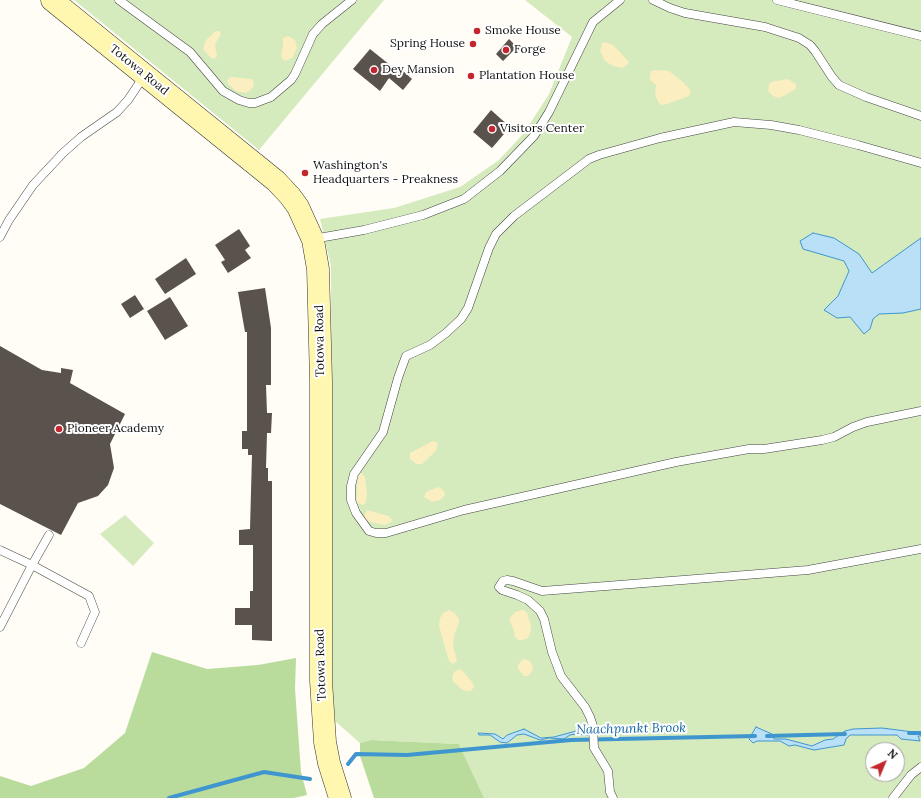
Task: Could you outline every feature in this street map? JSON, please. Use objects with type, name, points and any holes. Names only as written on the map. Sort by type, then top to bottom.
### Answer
[{"type":"main road","name":"Totowa Road","points":[[52,0],[276,181],[298,207],[313,240],[318,269],[321,380],[321,680],[329,763],[340,798]]},
{"type":"lane","points":[[119,0],[190,52],[223,91],[248,103],[255,103],[271,98],[290,80],[295,74],[313,34],[322,24],[352,0]]},
{"type":"lane","points":[[313,240],[364,230],[424,215],[464,199],[476,190],[500,171],[534,136],[549,112],[593,22],[620,0]]},
{"type":"lane","points":[[653,0],[685,13],[765,27],[799,38],[810,45],[832,77],[839,84],[866,97],[921,116]]},
{"type":"lane","points":[[777,0],[921,36]]},
{"type":"lane","points":[[0,237],[9,220],[33,185],[62,153],[81,137],[117,112],[128,100],[145,75]]},
{"type":"lane","points":[[921,163],[799,130],[771,125],[734,122],[660,138],[589,159],[514,216],[496,234],[489,248],[468,308],[461,319],[430,345],[406,356],[398,378],[383,432],[354,474],[351,486],[351,500],[356,513],[369,531],[376,534],[386,533],[464,510],[676,462],[748,449],[764,449],[822,440],[834,437],[853,427],[867,422],[921,411]]},
{"type":"lane","points":[[0,627],[49,535]]},
{"type":"lane","points":[[612,798],[608,771],[594,745],[594,730],[590,717],[561,676],[540,611],[528,600],[502,590],[499,587],[503,581],[507,580],[542,591],[808,570],[921,549]]},
{"type":"lane","points":[[0,550],[32,565],[89,596],[95,612],[81,643]]},
{"type":"lane","points":[[893,798],[912,775],[921,767]]},
{"type":"green space","points":[[74,0],[384,0],[259,150]]},
{"type":"green space","points":[[525,0],[921,0],[921,798],[484,798],[459,744],[371,740],[360,743],[335,721],[332,684],[331,266],[320,219],[394,208],[460,187],[499,160],[524,133],[549,94],[572,37]]},
{"type":"green space","points":[[125,515],[154,543],[133,566],[100,534]]},
{"type":"green space","points":[[152,652],[207,669],[258,665],[296,658],[295,689],[301,772],[307,795],[294,798],[0,798],[0,776],[31,786],[84,768],[125,733]]},
{"type":"green space","points":[[371,740],[459,744],[484,798],[374,798],[360,756],[360,743]]},
{"type":"sand","points":[[216,31],[219,31],[221,34],[215,44],[217,56],[214,59],[211,58],[203,49],[206,40]]},
{"type":"sand","points":[[288,36],[295,40],[297,48],[293,57],[286,61],[282,59],[281,54],[283,38]]},
{"type":"sand","points":[[604,42],[613,45],[619,51],[629,62],[627,65],[622,68],[613,66],[605,61],[600,51]]},
{"type":"sand","points":[[651,71],[669,71],[683,82],[691,91],[689,96],[661,105],[655,95],[656,85],[650,80]]},
{"type":"sand","points":[[232,77],[251,79],[254,82],[253,88],[246,93],[236,91],[227,81]]},
{"type":"sand","points":[[788,79],[796,84],[796,89],[778,98],[773,96],[768,91],[771,82]]},
{"type":"sand","points":[[433,441],[438,443],[436,451],[422,464],[416,464],[410,459],[410,453]]},
{"type":"sand","points":[[362,473],[365,477],[367,494],[366,502],[363,505],[356,501],[358,478],[359,474]]},
{"type":"sand","points":[[438,487],[445,493],[444,497],[440,500],[432,502],[424,497],[426,492]]},
{"type":"sand","points":[[367,510],[389,516],[392,520],[385,525],[366,521],[364,516]]},
{"type":"sand","points":[[449,610],[455,613],[459,619],[454,636],[453,646],[457,660],[454,664],[450,662],[448,658],[439,626],[440,618],[443,613]]},
{"type":"sand","points":[[522,610],[527,613],[531,630],[528,638],[518,640],[515,637],[509,619],[515,612]]},
{"type":"sand","points":[[523,659],[529,660],[532,664],[533,670],[528,676],[524,676],[518,669],[518,665]]},
{"type":"sand","points":[[461,669],[473,683],[474,687],[471,691],[461,689],[453,681],[452,677],[454,672]]},
{"type":"water","points":[[813,233],[834,238],[859,254],[872,273],[921,238],[921,309],[903,313],[879,314],[873,319],[870,329],[864,334],[850,317],[837,318],[824,310],[838,296],[849,271],[844,261],[803,249],[800,241]]},
{"type":"water","points":[[756,727],[772,734],[774,739],[786,739],[812,746],[825,740],[833,739],[845,731],[853,729],[882,728],[921,733],[921,736],[918,736],[920,741],[901,739],[897,735],[850,735],[846,739],[844,745],[814,750],[795,745],[789,746],[780,741],[757,741],[753,743],[749,739]]},
{"type":"water","points":[[524,729],[541,738],[554,737],[576,731],[590,732],[591,735],[577,734],[570,735],[564,739],[549,738],[540,740],[524,734],[517,735],[507,743],[500,742],[490,735],[479,735],[478,733],[495,734],[503,739],[507,735]]},
{"type":"building","name":"Forge","points":[[509,39],[517,47],[503,61],[496,54]]},
{"type":"building","name":"Dey Mansion","points":[[370,49],[400,73],[402,70],[412,79],[403,90],[389,78],[380,91],[353,69]]},
{"type":"building","name":"Visitors Center","points":[[491,110],[510,127],[492,148],[473,132]]},
{"type":"building","points":[[239,229],[250,246],[245,250],[251,258],[228,273],[221,262],[225,260],[215,245]]},
{"type":"building","points":[[186,258],[196,274],[165,294],[155,279]]},
{"type":"building","points":[[265,288],[271,328],[271,385],[266,385],[267,413],[272,413],[271,433],[267,433],[266,468],[268,468],[268,481],[272,481],[272,641],[252,640],[252,625],[235,625],[235,608],[250,608],[250,591],[253,591],[253,545],[239,545],[239,530],[250,529],[252,455],[248,455],[248,449],[242,449],[242,431],[247,431],[247,332],[245,332],[238,292]]},
{"type":"building","points":[[135,295],[144,309],[130,318],[121,304]]},
{"type":"building","points":[[170,297],[188,326],[165,340],[147,311]]},
{"type":"building","name":"Pioneer Academy","points":[[0,346],[42,370],[61,373],[61,368],[73,370],[70,383],[125,414],[110,444],[114,468],[108,485],[98,496],[78,503],[61,535],[0,504]]},
{"type":"waterway","name":"Naachpunkt Brook","points":[[909,733],[921,733]]},
{"type":"waterway","name":"Naachpunkt Brook","points":[[767,736],[845,734]]},
{"type":"waterway","name":"Naachpunkt Brook","points":[[348,764],[356,754],[407,755],[571,740],[755,736]]},
{"type":"waterway","name":"Naachpunkt Brook","points":[[169,798],[264,772],[310,779]]},
{"type":"place","name":"Smoke House","points":[[477,31]]},
{"type":"place","name":"Spring House","points":[[473,44]]},
{"type":"place","name":"Forge","points":[[506,50]]},
{"type":"place","name":"Dey Mansion","points":[[374,70]]},
{"type":"place","name":"Plantation House","points":[[471,76]]},
{"type":"place","name":"Visitors Center","points":[[492,129]]},
{"type":"place","name":"Washington's Headquarters - Preakness","points":[[305,173]]},
{"type":"place","name":"Pioneer Academy","points":[[59,429]]}]
